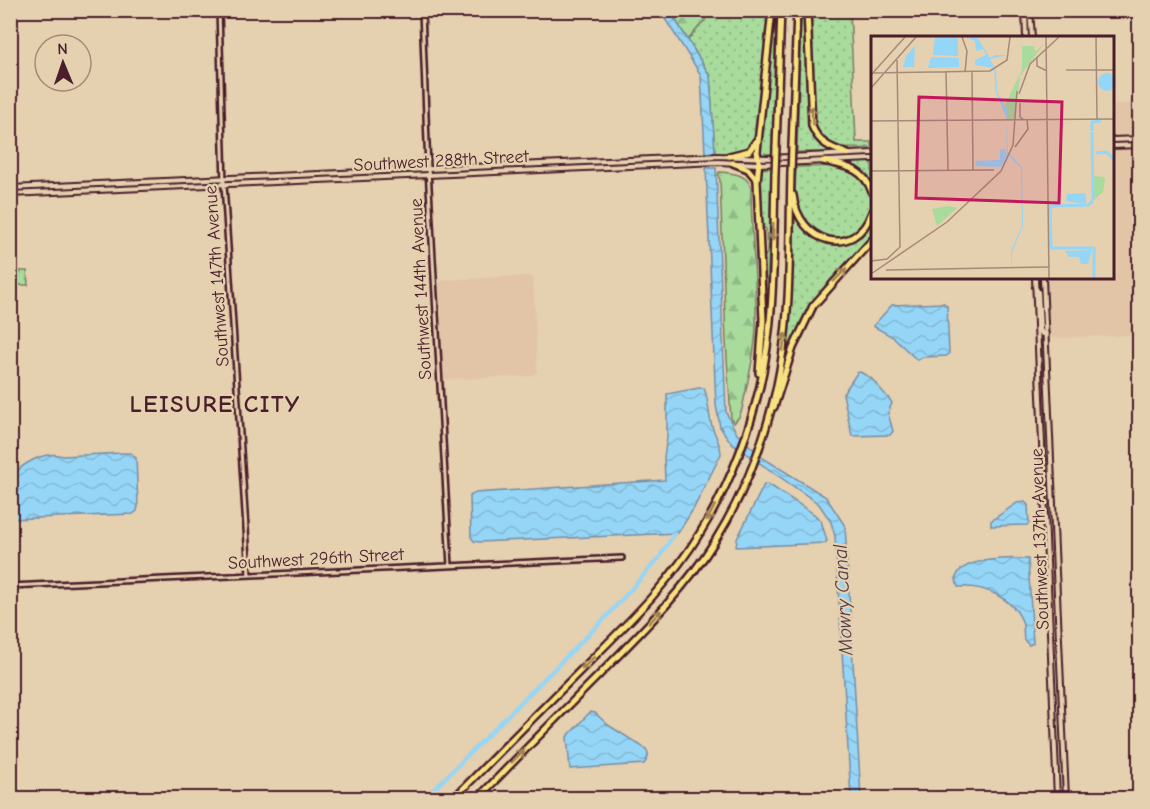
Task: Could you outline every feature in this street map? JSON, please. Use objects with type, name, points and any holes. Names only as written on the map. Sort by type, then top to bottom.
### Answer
[{"type":"highway","points":[[754,406],[763,320],[757,139],[772,10]]},
{"type":"highway","points":[[454,798],[643,608],[664,584],[700,533],[736,460],[754,406],[766,353],[770,317],[781,10]]},
{"type":"highway","points":[[478,798],[678,593],[715,541],[758,450],[776,390],[787,321],[797,10]]},
{"type":"highway","points":[[807,10],[812,126],[817,136],[825,144],[848,154]]},
{"type":"highway","points":[[729,156],[749,151],[757,139]]},
{"type":"highway","points":[[823,161],[852,167],[865,178],[871,188]]},
{"type":"highway","points":[[733,162],[748,169],[757,181]]},
{"type":"highway","points":[[791,183],[797,213],[802,223],[822,238],[836,241],[854,236],[864,228],[871,216]]},
{"type":"highway","points":[[762,440],[768,429],[793,348],[813,306],[871,242]]},
{"type":"main road","points":[[1025,10],[1026,36]]},
{"type":"main road","points":[[1030,10],[1032,36]]},
{"type":"main road","points":[[1114,140],[1140,139]]},
{"type":"main road","points":[[1114,146],[1140,145]]},
{"type":"main road","name":"Southwest 288th Street","points":[[10,188],[729,156],[759,161],[871,153]]},
{"type":"main road","name":"Southwest 288th Street","points":[[10,194],[733,162],[871,159]]},
{"type":"main road","name":"Southwest 137th Avenue","points":[[1035,279],[1057,798]]},
{"type":"main road","name":"Southwest 137th Avenue","points":[[1043,279],[1066,798]]},
{"type":"main road","points":[[1035,286],[1038,292],[1040,329],[1042,334],[1046,334]]},
{"type":"main road","points":[[1041,438],[1049,438]]},
{"type":"street","name":"Southwest 147th Avenue","points":[[219,10],[224,184],[249,576]]},
{"type":"street","name":"Southwest 144th Avenue","points":[[422,10],[428,169],[450,566]]},
{"type":"street","name":"Southwest 296th Street","points":[[10,586],[622,558]]},
{"type":"shaded area","points":[[1139,103],[1139,135],[1131,136],[1139,335],[1048,338],[1045,279],[1114,279],[1114,105]]},
{"type":"shaded area","points":[[533,277],[537,372],[531,376],[445,379],[443,447],[440,283],[443,280]]},
{"type":"green space","points":[[670,11],[712,11],[688,40]]},
{"type":"green space","points":[[712,11],[770,11],[755,135],[750,148],[739,152],[715,154],[710,76],[688,40]]},
{"type":"green space","points":[[773,11],[776,11],[772,154],[758,154]]},
{"type":"green space","points":[[801,11],[805,11],[809,121],[824,146],[833,152],[797,152]]},
{"type":"green space","points":[[808,11],[850,11],[856,142],[871,142],[871,148],[845,148],[830,144],[823,140],[813,123]]},
{"type":"green space","points":[[871,161],[871,185],[863,173],[846,163]]},
{"type":"green space","points":[[846,166],[858,173],[871,193],[871,211],[865,222],[854,232],[839,237],[823,235],[809,227],[796,204],[796,167]]},
{"type":"green space","points":[[772,168],[765,336],[763,259],[767,253],[766,229],[761,226],[758,169]]},
{"type":"green space","points":[[719,172],[743,177],[751,187],[756,328],[752,363],[742,409],[734,423],[731,419],[726,342]]},
{"type":"green space","points":[[795,215],[802,227],[811,235],[822,241],[833,243],[855,238],[871,220],[871,236],[815,299],[801,324],[788,359]]},
{"type":"green space","points":[[11,271],[27,271],[28,285],[11,285]]},
{"type":"water","points":[[660,11],[670,11],[710,76],[715,152],[705,153],[701,75]]},
{"type":"water","name":"Mowry Canal","points":[[706,168],[716,168],[726,412],[737,434],[763,458],[826,497],[845,526],[861,798],[851,798],[835,536],[831,522],[819,504],[732,444],[720,427],[716,405]]},
{"type":"water","points":[[944,303],[947,306],[949,354],[946,356],[923,357],[917,360],[893,337],[873,326],[892,305]]},
{"type":"water","points":[[860,372],[871,378],[892,403],[888,413],[893,431],[890,435],[852,436],[843,394]]},
{"type":"water","points":[[704,388],[706,393],[713,430],[721,454],[694,508],[678,533],[479,542],[474,541],[471,537],[470,496],[475,493],[665,480],[667,394]]},
{"type":"water","points":[[131,453],[136,458],[138,506],[137,511],[133,514],[11,519],[11,478],[27,463],[49,455]]},
{"type":"water","points":[[768,484],[821,521],[827,541],[825,543],[736,547],[737,539],[764,485]]},
{"type":"water","points":[[1025,502],[1028,505],[1029,523],[1027,525],[991,526],[991,521],[1017,503]]},
{"type":"water","points":[[1028,559],[1033,643],[1029,645],[1024,640],[1022,621],[1011,605],[996,594],[977,588],[958,587],[956,578],[960,571],[977,562]]},
{"type":"water","points":[[590,712],[595,713],[608,725],[646,749],[648,757],[644,764],[570,769],[567,737]]},
{"type":"waterway","points":[[425,798],[607,616],[659,558],[674,534]]},
{"type":"district","name":"LEISURE CITY","points":[[215,404]]}]
